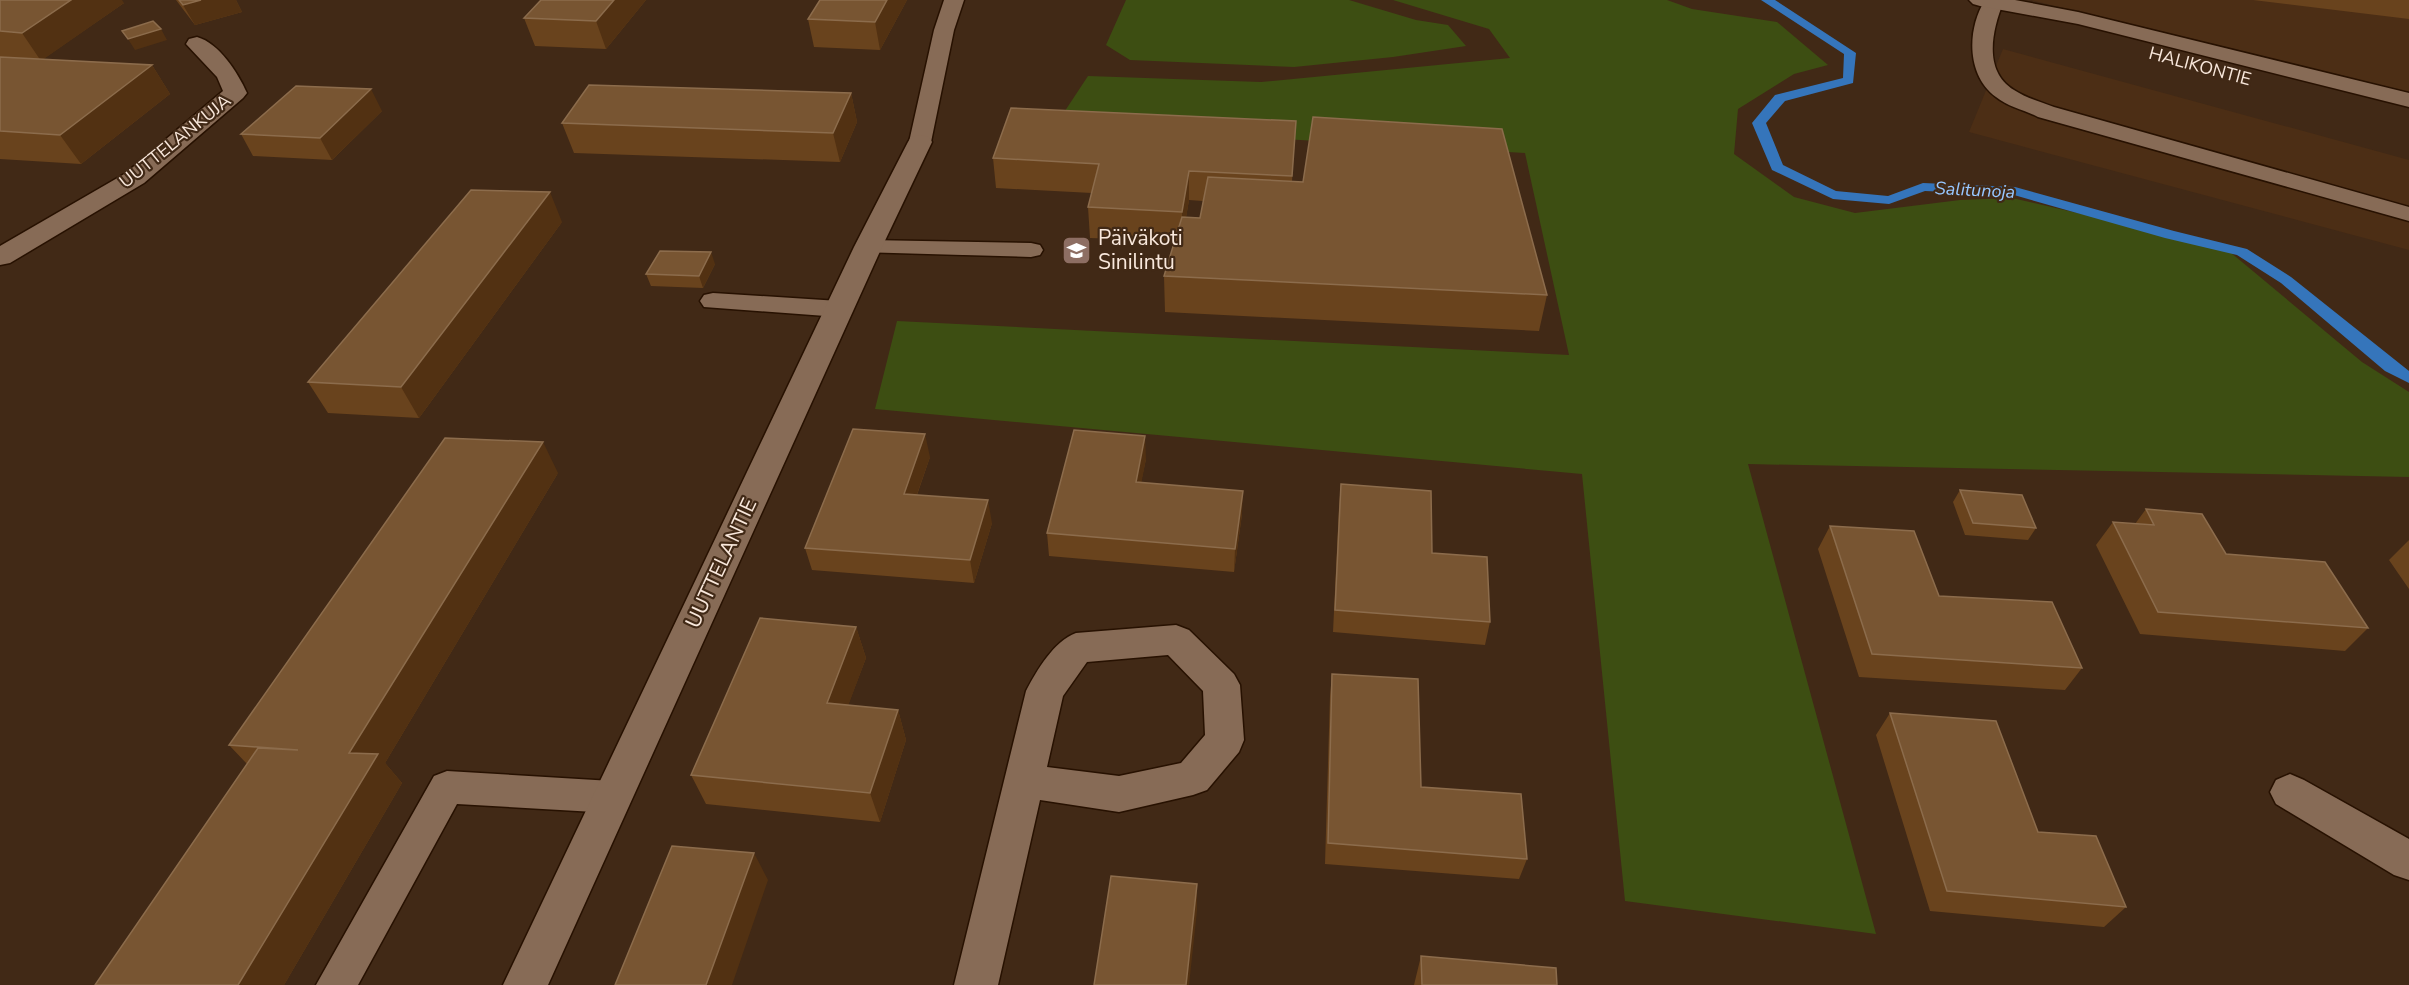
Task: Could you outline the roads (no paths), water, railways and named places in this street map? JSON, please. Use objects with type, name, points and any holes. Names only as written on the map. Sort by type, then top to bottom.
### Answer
[{"type":"street","name":"HALIKONTIE","points":[[1987,2],[2078,18],[2409,100]]},
{"type":"street","name":"HALIKONTIE","points":[[1987,2],[2072,32],[2409,120]]},
{"type":"street","name":"UUTTELANKUJA","points":[[0,254],[135,178],[235,93],[226,75],[197,44]]},
{"type":"street","name":"UUTTELANTIE","points":[[525,985],[867,247],[920,142]]},
{"type":"street","points":[[976,985],[1045,690],[1076,648],[1176,640],[1221,686],[1225,740],[1193,778],[1119,794],[1025,782]]},
{"type":"street","points":[[2290,792],[2409,861]]},
{"type":"lane","points":[[920,142],[944,30],[954,0]]},
{"type":"lane","points":[[1987,2],[1982,28],[1984,67],[2000,90],[2046,112],[2409,214]]},
{"type":"lane","points":[[867,247],[1031,250]]},
{"type":"lane","points":[[713,300],[839,309]]},
{"type":"lane","points":[[336,985],[447,787],[612,797]]},
{"type":"waterway","name":"Salitunoja","points":[[1767,0],[1850,53],[1849,80],[1780,98],[1759,123],[1777,167],[1833,195],[1889,200],[1923,187],[2015,191],[2170,235],[2242,252],[2286,280],[2391,367],[2409,378]]},
{"type":"place","name":"Päiväkoti Sinilintu","points":[[1077,250]]}]
